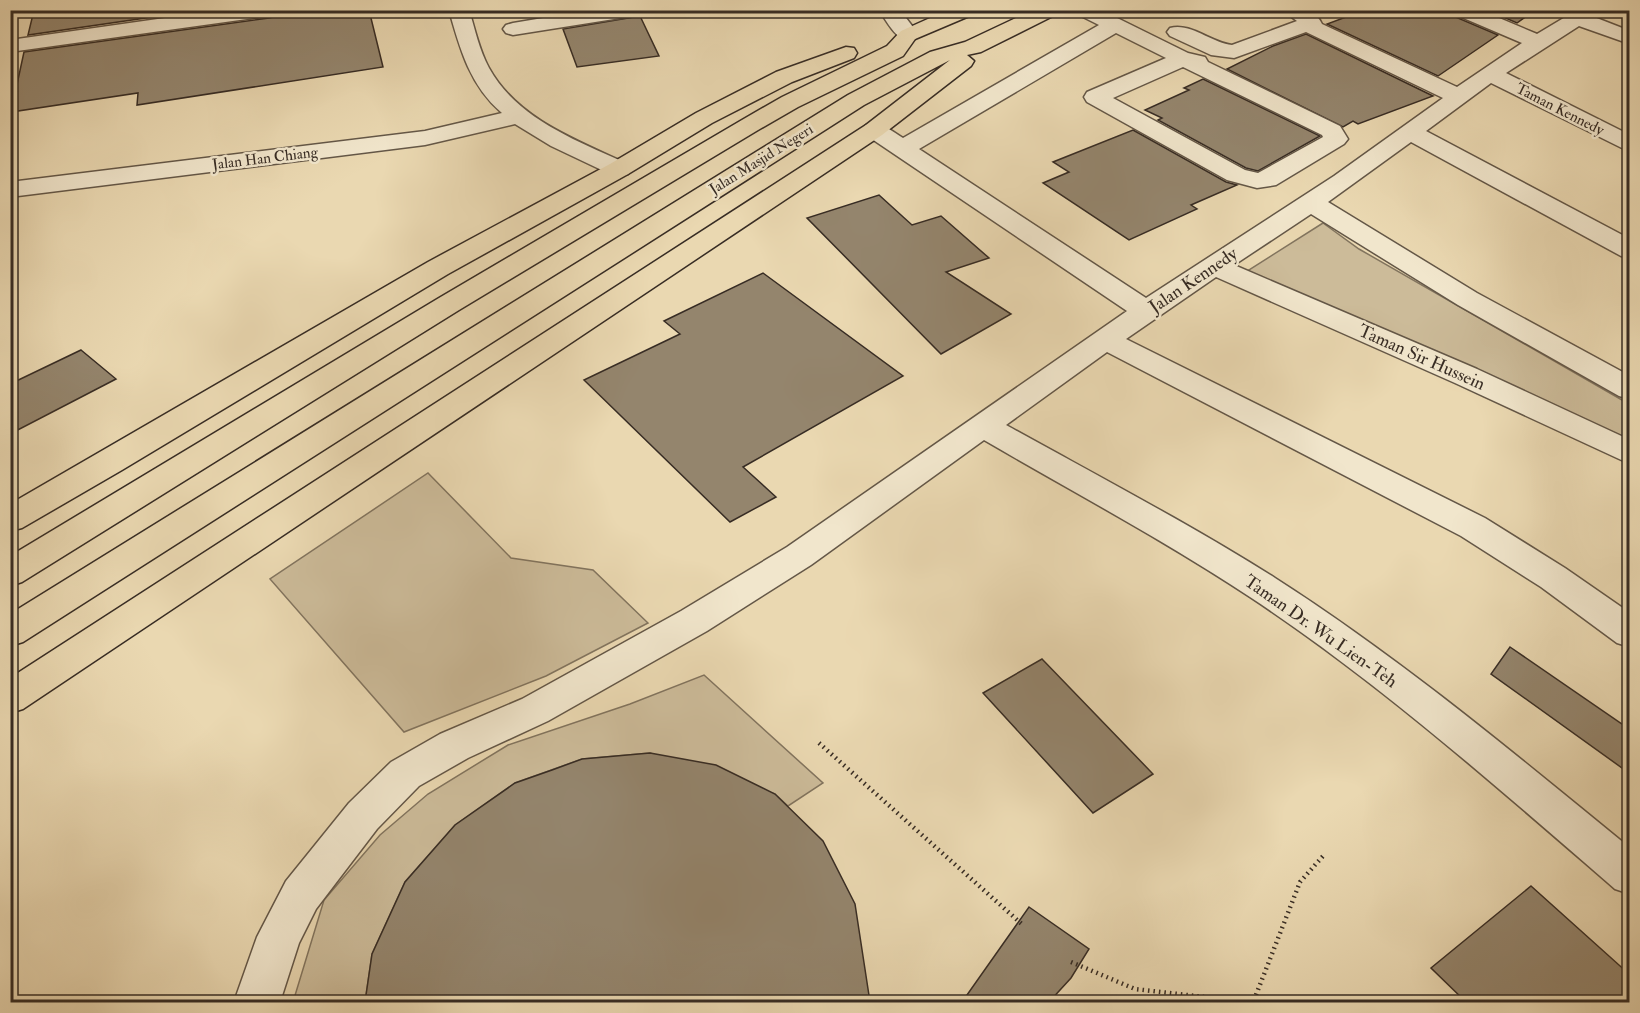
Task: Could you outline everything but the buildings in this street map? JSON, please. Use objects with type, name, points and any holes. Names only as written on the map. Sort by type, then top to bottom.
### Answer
[{"type":"highway","name":"Jalan Masjid Negeri","points":[[10,573],[449,304],[760,119],[895,51],[908,35],[967,10]]},
{"type":"highway","name":"Jalan Masjid Negeri","points":[[10,632],[856,100],[938,57],[973,47],[1050,10]]},
{"type":"highway","points":[[10,519],[111,462],[438,268],[619,169],[704,118],[784,77],[875,42],[908,35]]},
{"type":"highway","points":[[10,698],[874,130],[959,66],[973,47]]},
{"type":"street","points":[[10,46],[269,10]]},
{"type":"street","points":[[459,10],[478,68],[491,89],[518,116],[565,143],[619,169]]},
{"type":"street","points":[[513,29],[633,10]]},
{"type":"street","points":[[889,10],[908,35]]},
{"type":"street","points":[[1084,10],[1155,22],[1226,52],[1234,52],[1310,26],[1459,97]]},
{"type":"street","points":[[1292,10],[1308,18],[1312,23],[1310,26]]},
{"type":"street","points":[[1461,10],[1538,42]]},
{"type":"street","points":[[1586,15],[1629,38]]},
{"type":"street","name":"Jalan Kennedy","points":[[257,1002],[279,937],[301,895],[363,816],[405,774],[454,746],[545,705],[694,621],[799,556],[985,427],[1146,311],[1310,202],[1371,141],[1410,132],[1538,42],[1586,15]]},
{"type":"street","points":[[1122,18],[1184,58],[1332,131],[1336,139],[1275,177],[1257,181],[1245,179],[1095,97],[1184,58],[1220,69],[1371,141]]},
{"type":"street","points":[[903,148],[1122,18]]},
{"type":"street","name":"Taman Kennedy","points":[[1490,74],[1629,145]]},
{"type":"street","name":"Jalan Han Chiang","points":[[10,190],[425,138],[518,116]]},
{"type":"street","points":[[874,130],[1146,311]]},
{"type":"street","points":[[1410,132],[1629,250]]},
{"type":"street","points":[[1310,202],[1424,275],[1559,353],[1629,388]]},
{"type":"street","name":"Taman Sir Hussein","points":[[1213,267],[1466,376],[1629,453]]},
{"type":"street","points":[[1106,340],[1473,527],[1530,561],[1629,633]]},
{"type":"street","name":"Taman Dr. Wu Lien-Teh","points":[[985,427],[1198,549],[1323,629],[1465,736],[1629,875]]},
{"type":"path","points":[[819,743],[1024,926]]},
{"type":"path","points":[[1254,1000],[1300,882],[1323,856]]},
{"type":"path","points":[[1071,962],[1135,989],[1212,998],[1301,1002]]},
{"type":"shaded area","points":[[1323,223],[1359,249],[1629,404],[1629,439],[1244,273]]},
{"type":"shaded area","points":[[428,473],[511,558],[593,570],[648,623],[546,676],[404,732],[270,579]]},
{"type":"shaded area","points":[[704,675],[823,783],[788,806],[775,794],[650,753],[582,759],[515,783],[455,825],[405,882],[372,954],[365,1002],[293,1002],[324,900],[380,835],[428,794],[508,745],[630,704]]}]
